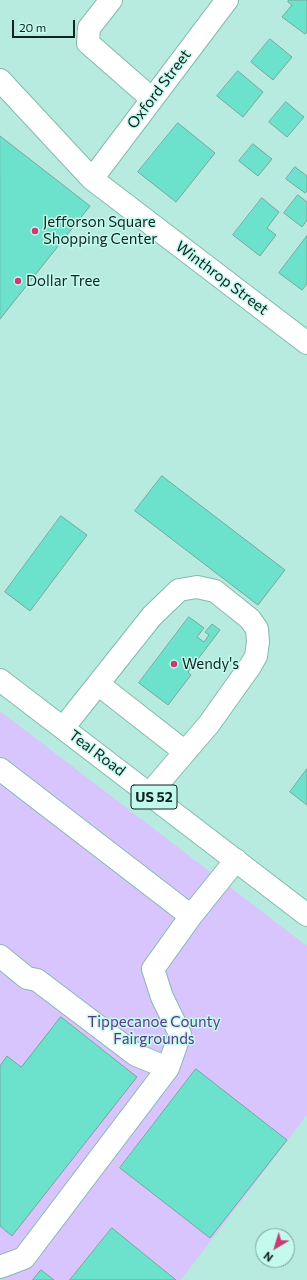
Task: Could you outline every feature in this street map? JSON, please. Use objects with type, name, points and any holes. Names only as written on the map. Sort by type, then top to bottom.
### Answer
[{"type":"street","points":[[111,0],[89,28],[88,43],[152,99]]},
{"type":"street","name":"Oxford Street","points":[[92,179],[227,0]]},
{"type":"street","name":"Winthrop Street","points":[[0,80],[92,179],[307,343]]},
{"type":"street","points":[[63,728],[152,616],[179,590],[197,587],[215,591],[250,619],[257,629],[258,642],[256,656],[213,718],[150,793]]},
{"type":"street","name":"Teal Road","points":[[0,680],[150,793],[307,915]]},
{"type":"street","points":[[98,684],[185,752]]},
{"type":"street","points":[[0,769],[191,916]]},
{"type":"street","points":[[0,1267],[24,1258],[168,1068],[180,1034],[162,997],[152,969],[191,916],[236,860]]},
{"type":"street","points":[[0,956],[27,978],[37,980],[136,1055],[168,1068]]},
{"type":"green space","name":"Tippecanoe County Fairgrounds","points":[[0,711],[307,946],[307,1115],[181,1280],[0,1280]]},
{"type":"building","points":[[289,0],[307,0],[307,32],[305,34],[282,17],[292,5],[288,2]]},
{"type":"building","points":[[270,39],[292,57],[273,80],[251,62]]},
{"type":"building","points":[[238,71],[263,92],[243,117],[217,96]]},
{"type":"building","points":[[286,102],[304,117],[287,137],[269,122]]},
{"type":"building","points":[[178,123],[215,153],[176,202],[138,172]]},
{"type":"building","name":"Jefforson Square Shopping Center","points":[[0,136],[90,206],[0,319]]},
{"type":"building","points":[[253,144],[272,159],[258,176],[239,161]]},
{"type":"building","points":[[295,167],[307,176],[307,191],[305,193],[286,179]]},
{"type":"building","points":[[298,195],[307,202],[307,220],[302,227],[284,213]]},
{"type":"building","points":[[262,198],[279,212],[267,228],[276,235],[260,256],[233,235]]},
{"type":"building","points":[[307,236],[307,284],[302,290],[279,273]]},
{"type":"building","points":[[162,476],[285,570],[258,605],[135,511]]},
{"type":"building","points":[[61,516],[87,535],[30,611],[5,592]]},
{"type":"building","points":[[189,617],[204,628],[197,637],[204,642],[209,635],[205,632],[212,624],[220,630],[188,672],[191,675],[168,705],[139,683]]},
{"type":"building","points":[[307,769],[307,805],[290,792]]},
{"type":"building","points":[[61,1017],[137,1077],[12,1236],[0,1226],[0,1066],[7,1056],[21,1067]]},
{"type":"building","points":[[196,1069],[287,1140],[210,1238],[120,1168]]},
{"type":"building","points":[[112,1228],[176,1280],[70,1280]]},
{"type":"building","points":[[41,1270],[54,1280],[33,1280]]},
{"type":"place","name":"Jefforson Square Shopping Center","points":[[35,231]]},
{"type":"place","name":"Dollar Tree","points":[[18,281]]},
{"type":"place","name":"Wendy's","points":[[174,664]]}]
